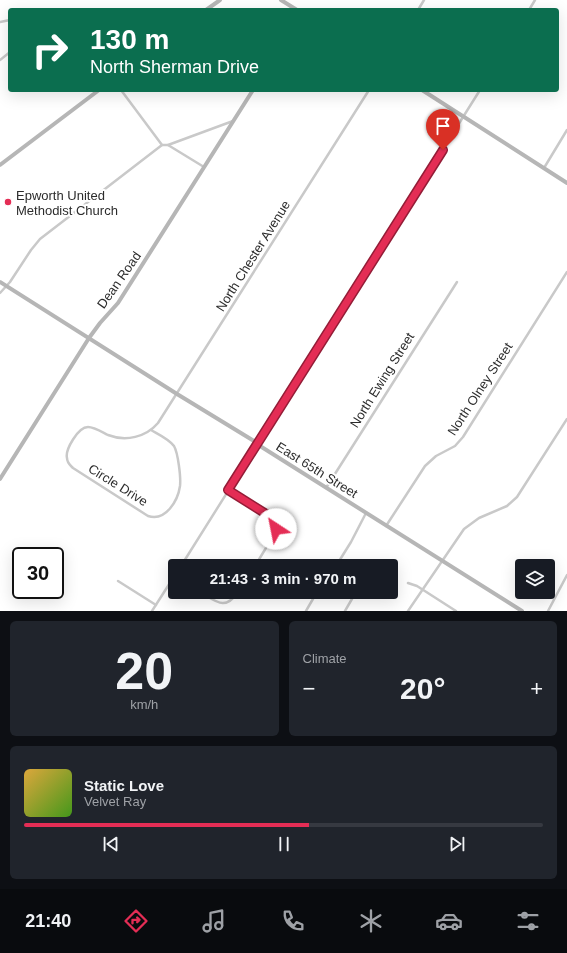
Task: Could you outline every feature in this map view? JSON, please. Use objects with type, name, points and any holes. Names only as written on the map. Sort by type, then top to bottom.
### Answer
[{"type":"street","points":[[209,8],[220,0]]},
{"type":"street","points":[[281,0],[294,8]]},
{"type":"street","points":[[0,60],[8,54]]},
{"type":"street","points":[[0,165],[96,92]]},
{"type":"street","points":[[122,92],[162,145]]},
{"type":"street","name":"Dean Road","points":[[0,479],[89,338],[118,303],[252,92]]},
{"type":"street","name":"North Chester Avenue","points":[[151,430],[158,423],[177,394],[368,92]]},
{"type":"street","points":[[425,92],[567,183]]},
{"type":"street","points":[[185,559],[479,92]]},
{"type":"street","points":[[0,293],[10,282],[32,248],[40,239],[162,145],[168,145],[233,121]]},
{"type":"street","points":[[544,168],[567,130]]},
{"type":"street","points":[[168,145],[204,167]]},
{"type":"street","name":"North Olney Street","points":[[386,526],[425,466],[436,456],[455,446],[463,437],[567,272]]},
{"type":"street","name":"East 65th Street","points":[[0,282],[522,611]]},
{"type":"street","name":"North Ewing Street","points":[[326,488],[456,282]]},
{"type":"street","points":[[408,611],[460,534],[470,524],[483,516],[504,507],[517,497],[567,419]]},
{"type":"street","name":"Circle Drive","points":[[91,427],[112,436],[125,439],[139,436],[151,430],[170,442],[174,447],[180,477],[179,488],[175,499],[165,514],[158,517],[148,516],[73,468],[69,464],[66,457],[68,450],[79,431],[84,428],[91,427]]},
{"type":"street","points":[[228,490],[271,517],[276,524],[275,533],[259,559]]},
{"type":"street","points":[[340,559],[366,513]]},
{"type":"street","points":[[548,611],[567,576]]},
{"type":"street","points":[[118,581],[156,605]]},
{"type":"street","points":[[408,583],[423,589],[456,611]]},
{"type":"street","points":[[152,611],[168,587]]},
{"type":"street","points":[[211,599],[224,605],[233,599]]},
{"type":"street","points":[[306,611],[313,599]]},
{"type":"street","points":[[344,611],[352,599]]},
{"type":"place","name":"Epworth United Methodist Church","points":[[8,202]]},
{"type":"route","points":[[276,529],[276,524],[271,517],[228,490],[443,150]]}]
